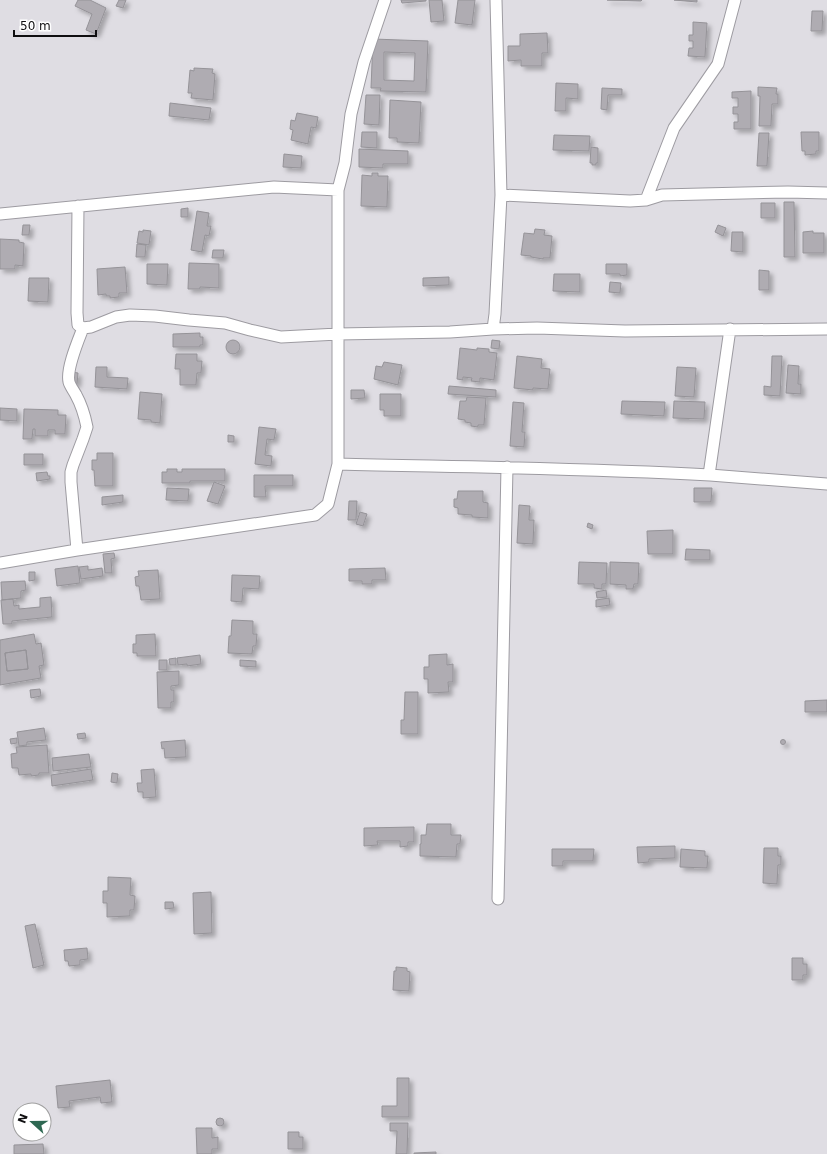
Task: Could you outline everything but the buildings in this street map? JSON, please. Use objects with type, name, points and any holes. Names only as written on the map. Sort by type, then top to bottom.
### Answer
[{"type":"street","points":[[0,564],[76,550],[316,515],[328,504],[338,464],[338,190],[345,162],[351,114],[364,62],[385,0]]},
{"type":"street","points":[[493,329],[495,314],[500,195],[496,0]]},
{"type":"street","points":[[646,200],[674,128],[718,64],[735,0]]},
{"type":"street","points":[[0,214],[274,187],[338,190]]},
{"type":"street","points":[[500,195],[630,201],[646,200],[662,195],[788,192],[827,193]]},
{"type":"street","points":[[78,206],[77,313],[78,325],[83,328],[92,327],[116,317],[130,315],[225,323],[281,337],[537,328],[625,331],[827,329]]},
{"type":"street","points":[[76,550],[71,472],[86,427],[86,421],[77,396],[69,383],[68,376],[69,367],[83,328]]},
{"type":"street","points":[[709,475],[730,329]]},
{"type":"street","points":[[338,464],[507,467],[709,475],[827,484]]},
{"type":"street","points":[[498,899],[507,467]]}]
